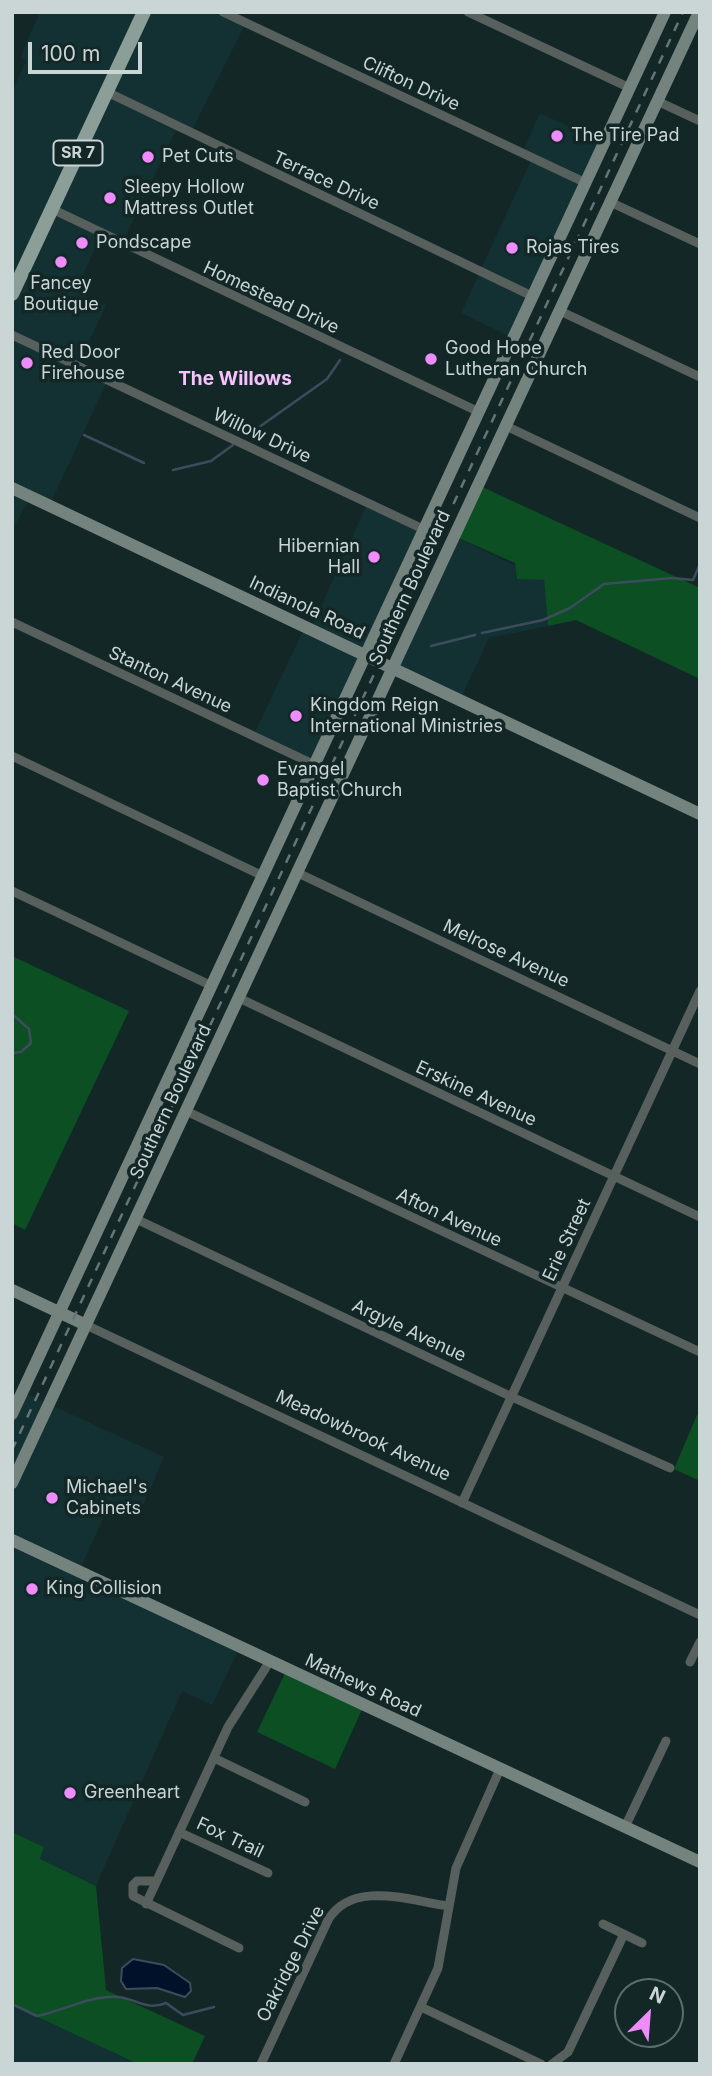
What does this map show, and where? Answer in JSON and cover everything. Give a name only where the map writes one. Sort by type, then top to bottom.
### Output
[{"type":"main road","name":"SR 7","points":[[12,294],[144,12]]},
{"type":"street","name":"Clifton Drive","points":[[223,12],[586,183]]},
{"type":"street","points":[[468,12],[630,88]]},
{"type":"street","name":"Southern Boulevard","points":[[12,1414],[665,12]]},
{"type":"street","name":"Southern Boulevard","points":[[12,1483],[699,12]]},
{"type":"street","name":"Terrace Drive","points":[[107,92],[533,296]]},
{"type":"street","points":[[657,101],[700,121]]},
{"type":"street","points":[[610,202],[700,244]]},
{"type":"street","name":"Homestead Drive","points":[[52,209],[478,412]]},
{"type":"street","points":[[560,311],[700,376]]},
{"type":"street","name":"Willow Drive","points":[[12,335],[423,529]]},
{"type":"street","points":[[506,426],[700,518]]},
{"type":"street","name":"Indianola Road","points":[[12,488],[700,814]]},
{"type":"street","name":"Stanton Avenue","points":[[12,622],[315,765]]},
{"type":"street","points":[[12,756],[263,876]]},
{"type":"street","name":"Melrose Avenue","points":[[298,873],[700,1064]]},
{"type":"street","points":[[12,891],[212,986]]},
{"type":"street","name":"Erie Street","points":[[462,1503],[700,991]]},
{"type":"street","name":"Erskine Avenue","points":[[239,998],[700,1217]]},
{"type":"street","name":"Afton Avenue","points":[[186,1111],[700,1352]]},
{"type":"street","name":"Argyle Avenue","points":[[136,1219],[670,1468]]},
{"type":"street","name":"Meadowbrook Avenue","points":[[12,1290],[700,1615]]},
{"type":"street","name":"Mathews Road","points":[[12,1540],[700,1863]]},
{"type":"street","points":[[690,1662],[700,1642]]},
{"type":"street","points":[[146,1904],[228,1727],[270,1661]]},
{"type":"street","points":[[625,1828],[666,1741]]},
{"type":"street","points":[[214,1758],[305,1802]]},
{"type":"street","points":[[394,2064],[421,2007],[442,1953],[449,1906],[463,1848],[500,1769]]},
{"type":"street","name":"Fox Trail","points":[[179,1832],[268,1873]]},
{"type":"street","points":[[156,1881],[145,1880],[133,1885],[132,1896],[239,1948]]},
{"type":"street","name":"Oakridge Drive","points":[[261,2064],[328,1920],[337,1907],[364,1895],[449,1906]]},
{"type":"street","points":[[603,1924],[642,1943]]},
{"type":"street","points":[[552,2064],[569,2052],[624,1934]]},
{"type":"street","points":[[421,2007],[541,2064]]},
{"type":"shaded area","points":[[40,12],[223,12],[246,23],[190,134],[177,128],[122,244],[101,235],[76,291],[106,305],[78,366],[108,380],[49,506],[30,497],[12,531],[12,91],[26,61],[20,57]]},
{"type":"shaded area","points":[[540,113],[604,143],[513,338],[461,313],[532,158],[522,153]]},
{"type":"shaded area","points":[[367,504],[423,529],[315,765],[253,736],[305,627],[311,629]]},
{"type":"shaded area","points":[[454,536],[544,580],[548,626],[489,638],[460,700],[392,668]]},
{"type":"shaded area","points":[[23,1392],[164,1457],[140,1513],[111,1501],[79,1572],[240,1647],[212,1705],[182,1691],[96,1886],[39,1859],[44,1847],[12,1832],[12,1414]]},
{"type":"shaded area","points":[[133,1959],[164,1965],[190,1983],[191,1991],[185,1997],[157,1988],[126,1989],[121,1981],[122,1968]]},
{"type":"shaded area","points":[[12,2005],[138,2064],[12,2064]]},
{"type":"green space","points":[[478,485],[700,588],[700,679],[576,620],[548,626],[544,580],[517,579],[515,563],[454,536]]},
{"type":"green space","points":[[12,956],[129,1011],[25,1230],[12,1223]]},
{"type":"green space","points":[[697,1415],[700,1416],[700,1481],[674,1469]]},
{"type":"green space","points":[[287,1669],[364,1705],[335,1769],[257,1732]]},
{"type":"green space","points":[[12,1832],[44,1847],[40,1859],[96,1886],[106,1990],[205,2036],[192,2064],[138,2064],[12,2005]]},
{"type":"waterway","points":[[248,435],[327,379],[340,360]]},
{"type":"waterway","points":[[84,435],[144,463]]},
{"type":"waterway","points":[[173,470],[211,461],[233,445]]},
{"type":"waterway","points":[[482,633],[543,620],[570,608],[604,584],[672,578],[693,580],[700,564]]},
{"type":"waterway","points":[[431,646],[475,635]]},
{"type":"waterway","points":[[12,1014],[29,1029],[31,1043],[21,1052],[12,1053]]},
{"type":"waterway","points":[[12,2004],[37,2016],[108,1997],[125,1998],[153,2006],[166,2003],[183,2015],[214,2007]]},
{"type":"railway","points":[[12,1450],[683,12]]},
{"type":"place","name":"The Tire Pad","points":[[557,136]]},
{"type":"place","name":"Pet Cuts","points":[[148,157]]},
{"type":"place","name":"Sleepy Hollow Mattress Outlet","points":[[110,198]]},
{"type":"place","name":"Pondscape","points":[[82,243]]},
{"type":"place","name":"Rojas Tires","points":[[512,248]]},
{"type":"place","name":"Fancey Boutique","points":[[61,262]]},
{"type":"place","name":"Good Hope Lutheran Church","points":[[431,359]]},
{"type":"place","name":"Red Door Firehouse","points":[[27,363]]},
{"type":"place","name":"Hibernian Hall","points":[[374,557]]},
{"type":"place","name":"Kingdom Reign International Ministries","points":[[296,716]]},
{"type":"place","name":"Evangel Baptist Church","points":[[263,780]]},
{"type":"place","name":"Michael's Cabinets","points":[[52,1498]]},
{"type":"place","name":"King Collision","points":[[32,1589]]},
{"type":"place","name":"Greenheart","points":[[70,1793]]},
{"type":"district","name":"The Willows","points":[[235,379]]}]
